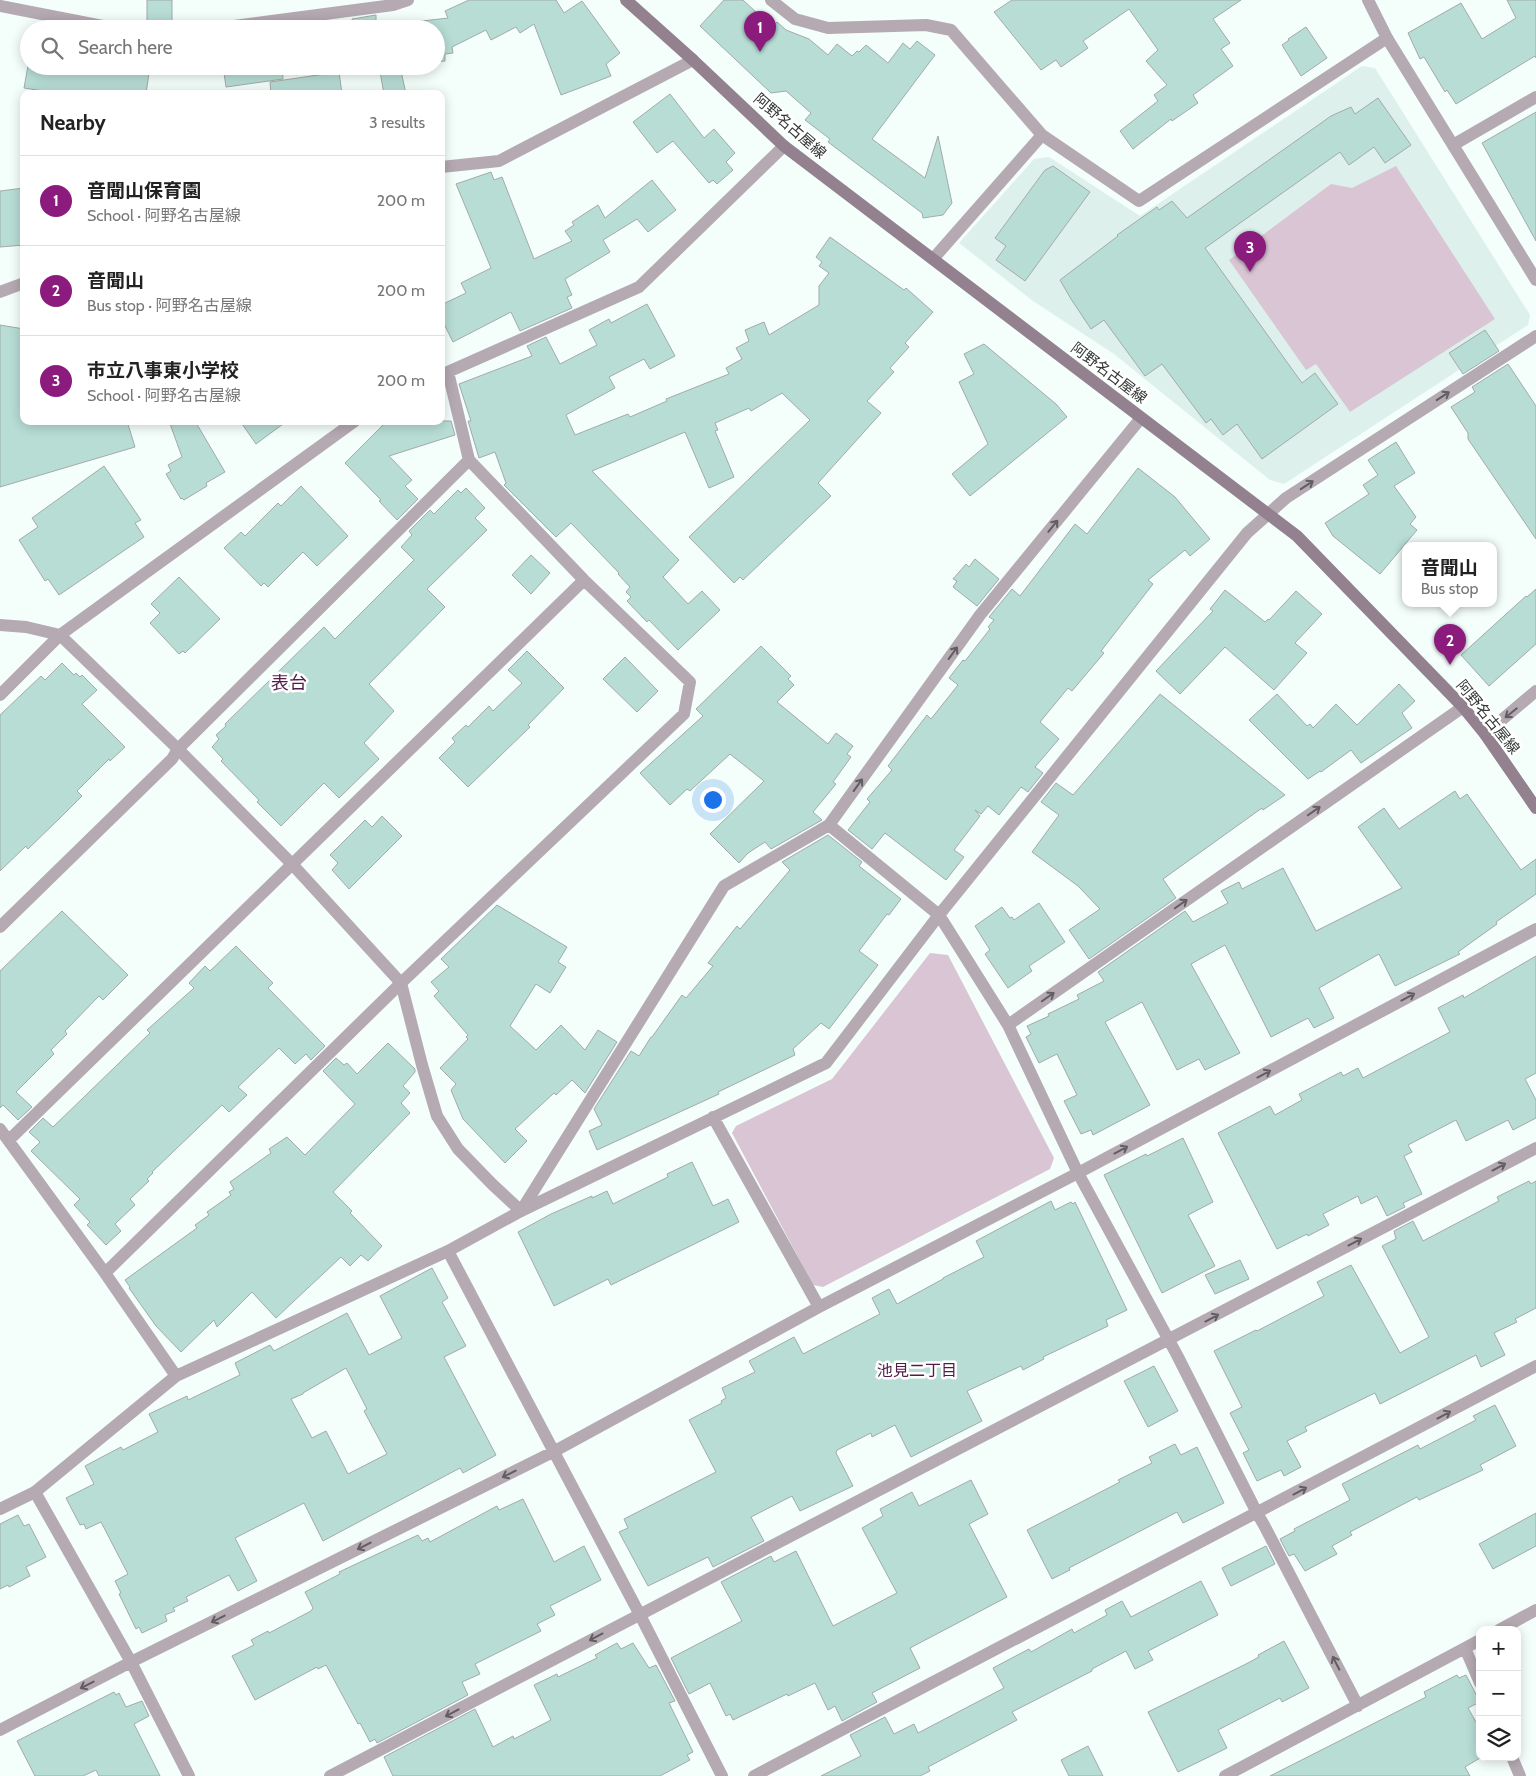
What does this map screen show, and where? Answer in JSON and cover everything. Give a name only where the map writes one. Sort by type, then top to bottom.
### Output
[{"type":"main road","name":"阿野名古屋線","points":[[626,0],[784,146],[1297,536],[1463,707],[1485,734],[1536,808]]},
{"type":"street","points":[[279,20],[393,5],[408,0]]},
{"type":"street","points":[[771,0],[795,19],[828,28],[926,25],[952,30],[1042,135],[1139,201],[1387,38]]},
{"type":"street","points":[[1368,0],[1387,38],[1536,280]]},
{"type":"street","points":[[0,6],[72,20]]},
{"type":"street","points":[[445,167],[499,161],[693,60]]},
{"type":"street","points":[[1453,145],[1536,97]]},
{"type":"street","points":[[933,259],[1042,135]]},
{"type":"street","points":[[105,1273],[401,983],[684,714],[690,682],[584,580],[469,460],[445,374],[639,287],[784,146]]},
{"type":"street","points":[[0,292],[20,284]]},
{"type":"street","points":[[0,1509],[36,1492],[176,1376],[448,1250],[521,1211],[826,1063],[939,916],[1247,533],[1286,498],[1536,336]]},
{"type":"street","points":[[521,1211],[724,886],[830,825],[980,615],[1141,418]]},
{"type":"street","points":[[0,695],[60,635],[349,425]]},
{"type":"street","points":[[0,927],[172,759],[178,749],[469,460]]},
{"type":"street","points":[[9,1140],[584,580]]},
{"type":"street","points":[[0,625],[26,627],[60,635],[178,749],[292,864],[401,983],[437,1116],[458,1149],[521,1211]]},
{"type":"street","points":[[1485,734],[1536,691]]},
{"type":"street","points":[[1008,1025],[1463,707]]},
{"type":"street","points":[[830,825],[939,916],[1008,1025],[1078,1173],[1168,1340],[1358,1706]]},
{"type":"street","points":[[0,1730],[131,1662],[553,1452],[819,1307],[1078,1173],[1536,929]]},
{"type":"street","points":[[713,1117],[819,1307]]},
{"type":"street","points":[[0,1129],[105,1273],[176,1376]]},
{"type":"street","points":[[330,1776],[1536,1148]]},
{"type":"street","points":[[448,1250],[640,1615],[722,1776]]},
{"type":"street","points":[[754,1776],[1536,1366]]},
{"type":"street","points":[[36,1492],[131,1662],[189,1776]]},
{"type":"street","points":[[1506,1626],[1536,1610]]},
{"type":"street","points":[[1225,1776],[1476,1642]]},
{"type":"street","points":[[1465,1648],[1476,1674]]},
{"type":"street","points":[[1514,1761],[1520,1776]]},
{"type":"shaded area","points":[[1362,66],[1375,68],[1530,315],[1528,325],[1284,484],[1270,480],[1114,354],[1033,301],[959,243],[1034,159],[1049,157],[1140,216]]},
{"type":"shaded area","points":[[1396,166],[1495,319],[1350,412],[1316,364],[1306,370],[1229,260],[1331,184],[1352,188]]},
{"type":"shaded area","points":[[930,953],[948,955],[1054,1158],[1050,1169],[823,1287],[813,1285],[732,1133],[736,1126],[832,1079]]},
{"type":"building","points":[[147,0],[172,0],[172,20],[147,20]]},
{"type":"building","points":[[469,0],[556,0],[564,13],[582,1],[620,53],[606,64],[611,76],[561,95],[534,24],[520,33],[516,27],[491,40],[486,30],[452,47],[453,53],[445,54],[445,20],[431,20],[448,18],[445,11]]},
{"type":"building","points":[[724,0],[743,0],[772,27],[777,22],[786,30],[809,39],[828,55],[837,44],[852,56],[866,45],[888,63],[903,43],[910,49],[917,41],[935,55],[872,139],[925,178],[938,136],[952,203],[943,215],[923,218],[922,213],[828,142],[830,139],[805,120],[811,113],[786,91],[771,93],[700,26]]},
{"type":"building","points":[[1012,0],[1241,0],[1213,19],[1230,43],[1221,49],[1233,66],[1193,95],[1198,103],[1172,121],[1171,119],[1133,149],[1120,131],[1158,101],[1154,95],[1167,85],[1146,61],[1158,50],[1129,9],[1083,41],[1088,48],[1061,67],[1056,60],[1041,70],[994,12]]},
{"type":"building","points":[[1507,0],[1536,0],[1536,58],[1535,56],[1456,104],[1447,90],[1445,92],[1424,57],[1420,59],[1408,33],[1461,3],[1482,39],[1516,18]]},
{"type":"building","points":[[376,15],[376,20],[352,19]]},
{"type":"building","points":[[1306,27],[1327,58],[1301,76],[1282,45]]},
{"type":"building","points":[[26,75],[149,75],[147,90],[37,90],[24,88]]},
{"type":"building","points":[[224,75],[283,75],[283,79],[226,87]]},
{"type":"building","points":[[318,75],[339,75],[341,90],[271,90],[270,82]]},
{"type":"building","points":[[381,75],[402,75],[405,90],[383,90]]},
{"type":"building","points":[[670,94],[704,138],[714,129],[735,153],[726,162],[733,170],[717,184],[713,180],[709,183],[673,141],[657,153],[633,122]]},
{"type":"building","points":[[1378,98],[1411,145],[1385,163],[1374,147],[1349,165],[1340,152],[1205,248],[1302,383],[1315,373],[1338,404],[1262,459],[1237,424],[1223,435],[1211,419],[1206,423],[1162,364],[1145,376],[1104,320],[1091,329],[1060,280],[1117,235],[1157,207],[1159,210],[1172,201],[1187,218],[1331,116],[1351,107],[1355,114]]},
{"type":"building","points":[[1536,112],[1536,241],[1482,143]]},
{"type":"building","points":[[1053,166],[1090,192],[1025,281],[996,260],[1006,246],[995,238],[1045,170]]},
{"type":"building","points":[[491,172],[494,180],[502,177],[534,259],[572,241],[565,231],[574,225],[572,222],[598,205],[605,218],[652,180],[676,210],[648,232],[637,219],[603,240],[610,252],[565,279],[572,295],[567,297],[572,308],[520,331],[511,312],[453,342],[445,326],[445,303],[466,293],[461,283],[491,268],[456,184]]},
{"type":"building","points":[[20,188],[20,245],[0,247],[0,191]]},
{"type":"building","points":[[830,237],[904,290],[906,288],[933,312],[905,343],[909,347],[890,368],[894,372],[867,401],[881,413],[818,483],[831,496],[743,580],[740,577],[734,583],[689,537],[810,420],[782,393],[751,411],[749,408],[715,423],[718,430],[715,431],[734,477],[709,488],[685,432],[592,471],[679,560],[663,577],[688,604],[702,591],[720,610],[678,650],[649,620],[647,622],[627,601],[631,597],[626,592],[630,587],[571,523],[556,537],[504,485],[506,483],[495,452],[479,458],[468,421],[471,421],[459,384],[532,356],[527,346],[546,337],[560,364],[597,345],[589,330],[609,319],[611,323],[647,304],[675,356],[650,369],[644,359],[609,377],[615,388],[566,415],[575,435],[628,414],[630,417],[667,401],[666,399],[729,374],[726,368],[742,359],[736,348],[749,341],[745,330],[764,322],[769,335],[819,305],[819,286],[829,273],[819,266],[822,262],[816,257]]},
{"type":"building","points":[[0,325],[20,328],[20,425],[128,425],[135,447],[0,487]]},
{"type":"building","points":[[1485,330],[1499,351],[1463,374],[1449,353]]},
{"type":"building","points":[[984,344],[1056,404],[1067,417],[970,496],[952,474],[988,444],[959,382],[974,374],[964,354]]},
{"type":"building","points":[[1508,364],[1536,406],[1536,539],[1468,439],[1468,433],[1451,407],[1475,392],[1472,387]]},
{"type":"building","points":[[445,421],[451,421],[455,435],[389,456],[412,480],[405,486],[418,499],[397,520],[379,501],[381,500],[345,463],[383,425],[445,425]]},
{"type":"building","points":[[170,425],[197,425],[225,472],[206,483],[207,486],[184,500],[181,499],[166,474],[171,471],[168,465],[182,457]]},
{"type":"building","points":[[243,425],[282,425],[256,444]]},
{"type":"building","points":[[1396,442],[1415,473],[1394,486],[1416,517],[1410,524],[1417,530],[1407,542],[1402,542],[1402,548],[1380,574],[1333,536],[1325,523],[1369,494],[1363,485],[1378,475],[1368,460]]},
{"type":"building","points":[[104,466],[141,520],[135,523],[144,537],[59,595],[48,579],[45,581],[19,540],[38,527],[32,518]]},
{"type":"building","points":[[1138,468],[1175,497],[1210,539],[1190,556],[1185,550],[1148,580],[1153,584],[1101,651],[1104,653],[1072,691],[1068,688],[1040,722],[1059,739],[1035,767],[1043,773],[1028,792],[1021,787],[999,815],[988,806],[981,814],[975,810],[980,816],[954,850],[964,857],[946,880],[885,833],[872,849],[848,830],[870,802],[867,799],[892,770],[888,766],[927,715],[931,719],[958,685],[949,678],[990,629],[988,627],[994,620],[989,617],[1012,589],[1020,596],[1075,524],[1087,534]]},
{"type":"building","points":[[301,486],[348,536],[317,566],[303,552],[268,587],[264,583],[261,586],[224,548],[241,532],[245,536],[278,503],[281,506]]},
{"type":"building","points":[[466,488],[485,508],[475,518],[487,530],[427,589],[445,607],[369,684],[394,711],[364,743],[379,759],[339,798],[324,783],[281,826],[221,761],[223,759],[212,747],[219,739],[216,735],[324,627],[335,639],[414,560],[401,547],[412,535],[409,531],[430,510],[434,514],[458,490],[461,493]]},
{"type":"building","points":[[531,555],[550,573],[531,594],[512,575]]},
{"type":"building","points":[[975,559],[999,579],[977,606],[953,587],[957,581],[953,579],[966,564],[969,567]]},
{"type":"building","points":[[179,577],[220,619],[185,653],[183,651],[179,654],[150,623],[160,613],[151,604]]},
{"type":"building","points":[[1536,589],[1536,644],[1489,686],[1461,655]]},
{"type":"building","points":[[1225,590],[1265,622],[1296,591],[1322,614],[1295,643],[1307,653],[1274,690],[1225,647],[1180,694],[1156,671],[1213,611],[1210,609]]},
{"type":"building","points":[[761,646],[791,676],[788,679],[794,685],[777,702],[828,744],[836,733],[853,746],[847,754],[851,757],[833,782],[836,784],[813,812],[822,820],[771,849],[765,842],[748,853],[739,863],[710,834],[764,781],[730,754],[690,791],[687,789],[670,805],[640,773],[703,716],[696,709]]},
{"type":"building","points":[[527,651],[564,688],[528,725],[530,727],[468,787],[439,758],[455,742],[452,738],[466,725],[468,727],[489,706],[493,711],[522,683],[508,670]]},
{"type":"building","points":[[625,657],[658,691],[637,712],[603,679]]},
{"type":"building","points":[[62,663],[74,675],[76,673],[80,677],[82,675],[97,690],[82,704],[125,747],[110,761],[109,759],[77,791],[82,796],[61,817],[28,849],[26,846],[0,871],[0,715],[41,676],[45,680]]},
{"type":"building","points":[[1399,684],[1415,701],[1402,713],[1412,728],[1361,763],[1351,750],[1308,779],[1249,720],[1277,694],[1307,726],[1310,724],[1313,728],[1336,704],[1357,725]]},
{"type":"building","points":[[1160,694],[1285,795],[1263,810],[1262,808],[1163,879],[1176,898],[1089,959],[1069,930],[1100,909],[1078,886],[1032,852],[1059,815],[1041,802],[1056,783],[1073,795]]},
{"type":"building","points":[[1455,791],[1460,799],[1467,794],[1521,870],[1536,859],[1536,894],[1458,952],[1460,954],[1395,986],[1379,954],[1319,988],[1334,1018],[1314,1028],[1308,1018],[1271,1037],[1225,945],[1191,964],[1240,1053],[1205,1070],[1199,1059],[1177,1070],[1142,1002],[1105,1022],[1150,1105],[1093,1135],[1091,1130],[1081,1134],[1064,1101],[1077,1095],[1057,1054],[1039,1063],[1026,1037],[1031,1034],[1027,1026],[1079,999],[1077,995],[1104,981],[1098,972],[1185,911],[1193,922],[1228,903],[1221,891],[1239,882],[1242,889],[1283,868],[1316,931],[1402,888],[1358,827],[1384,808],[1399,829]]},
{"type":"building","points":[[382,816],[402,836],[349,889],[332,870],[338,863],[330,855],[365,820],[372,827]]},
{"type":"building","points":[[828,835],[862,862],[859,866],[901,899],[859,951],[878,965],[829,1029],[821,1023],[793,1049],[795,1055],[718,1092],[719,1094],[597,1150],[589,1131],[602,1125],[594,1109],[631,1051],[639,1056],[682,995],[686,998],[713,966],[708,963],[737,926],[740,929],[790,870],[782,862]]},
{"type":"building","points":[[1039,903],[1065,942],[1029,966],[1032,971],[1008,988],[985,954],[990,950],[975,926],[1002,907],[1010,918],[1012,917],[1014,920]]},
{"type":"building","points":[[497,905],[567,947],[558,962],[566,967],[550,993],[536,984],[510,1026],[536,1050],[561,1025],[585,1050],[598,1030],[617,1042],[585,1093],[572,1080],[556,1095],[554,1093],[515,1129],[527,1141],[505,1163],[463,1119],[451,1090],[456,1084],[440,1068],[468,1039],[466,1037],[468,1035],[434,996],[439,991],[431,982],[449,967],[441,959]]},
{"type":"building","points":[[62,911],[128,975],[103,1000],[99,996],[65,1031],[67,1034],[51,1050],[54,1054],[16,1092],[32,1107],[18,1120],[3,1105],[0,1108],[0,971]]},
{"type":"building","points":[[236,946],[273,983],[268,988],[325,1046],[311,1060],[306,1054],[295,1064],[279,1048],[238,1087],[247,1095],[229,1112],[222,1105],[152,1172],[147,1179],[149,1181],[130,1199],[135,1205],[115,1224],[121,1231],[106,1245],[87,1225],[90,1222],[74,1205],[80,1199],[31,1151],[40,1142],[29,1132],[43,1118],[53,1127],[150,1033],[147,1030],[194,988],[189,983],[205,966],[210,971]]},
{"type":"building","points":[[1536,956],[1536,1073],[1525,1079],[1536,1100],[1536,1118],[1513,1130],[1508,1120],[1466,1141],[1456,1120],[1408,1145],[1412,1152],[1404,1156],[1422,1194],[1403,1203],[1405,1207],[1387,1216],[1377,1196],[1361,1204],[1358,1196],[1323,1214],[1329,1225],[1277,1249],[1218,1133],[1270,1106],[1275,1115],[1302,1100],[1299,1094],[1341,1072],[1343,1076],[1358,1068],[1363,1078],[1450,1032],[1438,1008],[1463,995],[1464,998]]},
{"type":"building","points":[[388,1043],[415,1069],[415,1072],[403,1086],[410,1093],[401,1103],[410,1113],[333,1192],[352,1211],[350,1213],[382,1246],[368,1261],[361,1255],[350,1266],[341,1257],[276,1318],[252,1292],[217,1327],[214,1320],[181,1352],[156,1326],[125,1280],[197,1228],[195,1225],[209,1215],[207,1212],[231,1195],[229,1192],[234,1189],[230,1182],[271,1153],[269,1149],[287,1137],[305,1155],[355,1104],[323,1071],[336,1058],[344,1065],[347,1063],[357,1074]]},
{"type":"building","points":[[1183,1138],[1213,1202],[1188,1215],[1215,1266],[1162,1293],[1104,1175]]},
{"type":"building","points":[[692,1162],[713,1206],[728,1199],[739,1222],[611,1285],[608,1279],[554,1306],[518,1232],[551,1214],[607,1191],[613,1204],[668,1177],[667,1174]]},
{"type":"building","points":[[1529,1181],[1531,1184],[1536,1181],[1536,1308],[1515,1319],[1517,1322],[1494,1333],[1505,1355],[1481,1367],[1476,1355],[1380,1404],[1375,1393],[1305,1427],[1307,1431],[1287,1441],[1301,1467],[1284,1476],[1281,1470],[1257,1481],[1243,1453],[1249,1450],[1230,1413],[1242,1407],[1214,1351],[1324,1296],[1317,1282],[1351,1265],[1400,1353],[1429,1337],[1382,1246],[1396,1239],[1394,1231],[1413,1221],[1423,1241],[1499,1201],[1497,1197]]},
{"type":"building","points":[[1051,1201],[1055,1210],[1075,1202],[1127,1310],[1106,1320],[1108,1326],[1043,1357],[1044,1359],[1023,1370],[1021,1366],[967,1391],[982,1421],[911,1457],[895,1425],[872,1437],[871,1433],[837,1450],[836,1453],[853,1486],[800,1511],[792,1496],[751,1517],[764,1541],[713,1567],[708,1557],[648,1586],[619,1532],[628,1528],[624,1519],[716,1472],[689,1420],[722,1403],[721,1401],[726,1398],[722,1388],[755,1372],[749,1361],[794,1337],[803,1354],[880,1314],[872,1298],[889,1289],[897,1304],[984,1257],[976,1241]]},
{"type":"building","points":[[1240,1260],[1249,1279],[1215,1294],[1205,1275]]},
{"type":"building","points":[[432,1268],[448,1298],[442,1302],[466,1346],[444,1357],[496,1455],[463,1473],[460,1468],[323,1541],[304,1503],[235,1538],[257,1581],[238,1591],[229,1575],[186,1597],[188,1601],[173,1608],[175,1611],[165,1615],[167,1621],[142,1633],[139,1627],[136,1629],[119,1594],[121,1593],[115,1581],[128,1574],[101,1522],[86,1529],[84,1524],[80,1525],[66,1498],[94,1484],[85,1466],[121,1447],[123,1450],[158,1432],[149,1414],[187,1396],[188,1400],[240,1375],[235,1363],[270,1345],[274,1351],[347,1313],[369,1355],[402,1338],[380,1296]],"holes":[[[346,1368],[367,1409],[364,1411],[387,1454],[348,1474],[326,1431],[312,1438],[291,1399],[303,1394]]]},
{"type":"building","points":[[1154,1366],[1178,1411],[1148,1427],[1124,1381]]},
{"type":"building","points":[[1495,1405],[1516,1446],[1480,1465],[1483,1470],[1419,1500],[1417,1497],[1350,1532],[1352,1535],[1332,1546],[1337,1554],[1305,1571],[1294,1554],[1289,1556],[1280,1539],[1295,1531],[1294,1529],[1350,1500],[1342,1484],[1418,1445],[1420,1449],[1476,1420],[1473,1416]]},
{"type":"building","points":[[1175,1444],[1181,1455],[1197,1447],[1224,1503],[1183,1523],[1177,1512],[1069,1568],[1070,1570],[1052,1579],[1027,1530],[1120,1482],[1118,1480],[1152,1463],[1149,1457]]},
{"type":"building","points":[[971,1480],[988,1514],[969,1524],[1007,1597],[910,1648],[920,1668],[872,1693],[877,1702],[842,1721],[835,1706],[828,1710],[815,1683],[733,1720],[730,1714],[726,1716],[710,1683],[689,1694],[671,1658],[742,1621],[721,1582],[771,1556],[774,1562],[796,1551],[833,1626],[897,1593],[862,1528],[883,1516],[880,1509],[912,1492],[919,1506]]},
{"type":"building","points":[[523,1499],[554,1562],[584,1546],[601,1580],[550,1606],[555,1615],[537,1624],[541,1631],[475,1664],[480,1674],[462,1682],[468,1695],[377,1743],[375,1739],[370,1742],[360,1723],[358,1724],[326,1665],[318,1669],[317,1667],[255,1700],[232,1656],[254,1645],[251,1640],[268,1631],[269,1633],[311,1611],[313,1608],[305,1592],[340,1574],[339,1572],[418,1535],[422,1541],[428,1538],[430,1542],[497,1506],[499,1510]]},
{"type":"building","points":[[1536,1513],[1536,1546],[1493,1569],[1479,1544]]},
{"type":"building","points":[[18,1515],[24,1526],[29,1524],[46,1557],[26,1567],[30,1576],[9,1587],[8,1585],[0,1589],[0,1524]]},
{"type":"building","points":[[1266,1546],[1275,1564],[1231,1586],[1222,1568]]},
{"type":"building","points":[[1201,1581],[1218,1615],[1148,1651],[1153,1660],[1135,1669],[1126,1651],[1092,1669],[1092,1671],[1012,1712],[1017,1720],[928,1767],[930,1771],[920,1776],[821,1776],[861,1756],[850,1735],[885,1717],[894,1734],[914,1724],[918,1733],[1004,1688],[993,1668],[1029,1649],[1031,1652],[1072,1629],[1074,1633],[1107,1615],[1105,1610],[1122,1601],[1131,1617]]},
{"type":"building","points":[[1284,1641],[1309,1688],[1282,1702],[1280,1698],[1218,1730],[1227,1748],[1178,1772],[1148,1712],[1244,1665]]},
{"type":"building","points":[[617,1643],[621,1649],[633,1643],[649,1668],[656,1665],[675,1701],[669,1703],[693,1752],[687,1755],[690,1760],[660,1776],[393,1776],[384,1757],[475,1709],[493,1747],[513,1736],[514,1739],[551,1720],[534,1685],[557,1674],[558,1677],[597,1658],[595,1655]]},
{"type":"building","points":[[1457,1675],[1459,1678],[1466,1675],[1476,1694],[1476,1704],[1468,1708],[1476,1722],[1476,1760],[1465,1767],[1470,1776],[1270,1776],[1426,1697],[1424,1692]]},
{"type":"building","points":[[114,1692],[116,1695],[119,1693],[126,1707],[142,1701],[149,1716],[134,1724],[160,1776],[99,1776],[96,1770],[83,1776],[35,1776],[17,1741]]},
{"type":"building","points":[[1088,1746],[1103,1776],[1069,1776],[1061,1760]]},
{"type":"place","name":"音聞山保育園","points":[[760,52]]},
{"type":"place","name":"市立八事東小学校","points":[[1250,272]]},
{"type":"place","name":"音聞山","points":[[1450,665]]},
{"type":"district","name":"表台","points":[[289,683]]},
{"type":"district","name":"池見二丁目","points":[[917,1370]]}]
